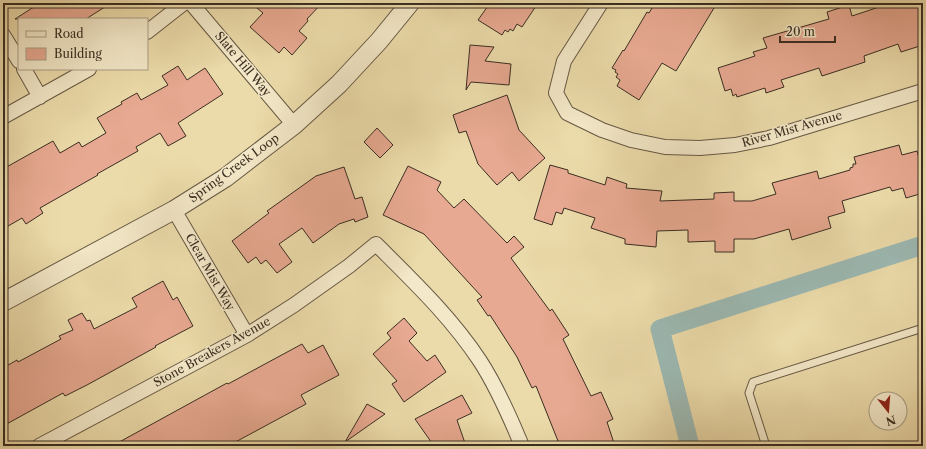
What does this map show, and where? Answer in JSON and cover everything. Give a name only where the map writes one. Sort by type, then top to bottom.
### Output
[{"type":"street","points":[[148,31],[184,3]]},
{"type":"street","name":"Slate Hill Way","points":[[191,3],[294,125]]},
{"type":"street","name":"Spring Creek Loop","points":[[3,302],[174,210],[225,178],[294,125],[339,84],[379,41],[410,3]]},
{"type":"street","name":"River Mist Avenue","points":[[601,3],[564,61],[556,93],[567,113],[602,130],[631,140],[665,147],[700,148],[735,146],[769,138],[923,91]]},
{"type":"street","points":[[3,35],[18,59]]},
{"type":"street","points":[[25,70],[40,97]]},
{"type":"street","points":[[3,117],[87,70]]},
{"type":"street","name":"Clear Mist Way","points":[[174,210],[247,335]]},
{"type":"street","name":"Stone Breakers Avenue","points":[[39,446],[247,335],[294,305],[349,266],[376,244],[431,298],[480,361],[505,406],[522,446]]},
{"type":"lane","points":[[766,446],[749,393],[753,382],[923,328]]},
{"type":"building","points":[[40,3],[111,3],[88,18],[15,19]]},
{"type":"building","points":[[251,3],[322,3],[307,19],[308,21],[299,31],[307,38],[292,55],[284,47],[279,53],[250,27],[263,13]]},
{"type":"building","points":[[490,3],[538,3],[522,27],[517,24],[513,31],[510,29],[508,32],[505,30],[502,35],[478,20]]},
{"type":"building","points":[[655,3],[717,3],[676,71],[662,63],[639,100],[617,86],[620,80],[616,77],[618,74],[615,72],[616,70],[612,68],[647,12],[649,13]]},
{"type":"building","points":[[881,3],[923,3],[923,45],[901,52],[898,44],[864,56],[865,62],[822,76],[819,68],[781,80],[784,87],[766,93],[765,88],[737,97],[736,94],[733,96],[731,89],[725,91],[718,68],[755,56],[753,52],[767,48],[763,38],[829,19],[827,12],[849,5],[852,16],[882,6]]},
{"type":"building","points":[[470,45],[494,47],[485,61],[511,64],[509,85],[471,82],[466,90]]},
{"type":"building","points":[[178,66],[187,80],[205,68],[223,94],[178,123],[186,136],[168,146],[160,133],[136,147],[138,151],[40,208],[43,213],[26,224],[22,218],[3,229],[3,169],[53,141],[60,153],[79,142],[82,147],[106,133],[97,118],[122,104],[121,102],[137,93],[141,100],[168,85],[162,76]]},
{"type":"building","points":[[507,95],[519,130],[545,158],[519,181],[512,172],[497,185],[478,164],[466,131],[459,133],[453,115]]},
{"type":"building","points":[[377,128],[393,145],[380,158],[364,142]]},
{"type":"building","points":[[899,145],[902,155],[917,151],[923,172],[923,193],[906,198],[903,188],[892,191],[890,187],[842,201],[845,212],[828,217],[831,228],[792,240],[789,229],[754,239],[734,239],[734,252],[715,252],[715,241],[688,242],[688,230],[657,231],[656,247],[625,244],[625,239],[591,228],[595,218],[564,208],[562,214],[556,212],[552,225],[534,219],[550,165],[568,170],[568,173],[605,185],[607,177],[627,184],[626,188],[662,191],[660,201],[714,199],[714,193],[734,192],[734,201],[752,201],[776,194],[772,183],[817,171],[819,179],[850,170],[850,168],[853,167],[853,164],[856,164],[854,157]]},
{"type":"building","points":[[408,166],[441,182],[437,190],[454,208],[464,199],[507,243],[514,236],[524,247],[511,258],[550,311],[552,309],[569,335],[563,339],[591,396],[601,392],[613,419],[607,422],[615,446],[560,446],[536,386],[532,388],[517,357],[490,315],[488,316],[477,300],[482,297],[424,234],[383,215]]},
{"type":"building","points":[[344,167],[355,199],[362,197],[368,217],[355,222],[354,219],[339,224],[313,243],[302,228],[279,244],[292,262],[277,273],[266,260],[261,264],[256,257],[248,263],[232,241],[269,213],[267,211],[316,176]]},
{"type":"building","points":[[163,281],[173,300],[177,297],[193,326],[87,385],[65,396],[63,393],[3,426],[3,368],[17,360],[18,362],[61,339],[59,336],[73,330],[68,320],[82,313],[87,321],[90,320],[94,329],[137,307],[132,298]]},
{"type":"building","points":[[404,318],[417,333],[409,341],[427,361],[435,355],[446,372],[404,402],[392,384],[397,381],[373,354],[391,338],[387,333]]},
{"type":"building","points":[[302,344],[308,353],[323,345],[339,375],[301,395],[306,404],[228,446],[112,446],[227,383],[228,384]]},
{"type":"building","points":[[462,395],[472,413],[457,420],[466,446],[434,446],[415,419]]},
{"type":"building","points":[[367,404],[385,414],[345,442]]},
{"type":"waterway","points":[[690,446],[660,329],[923,245]]}]
